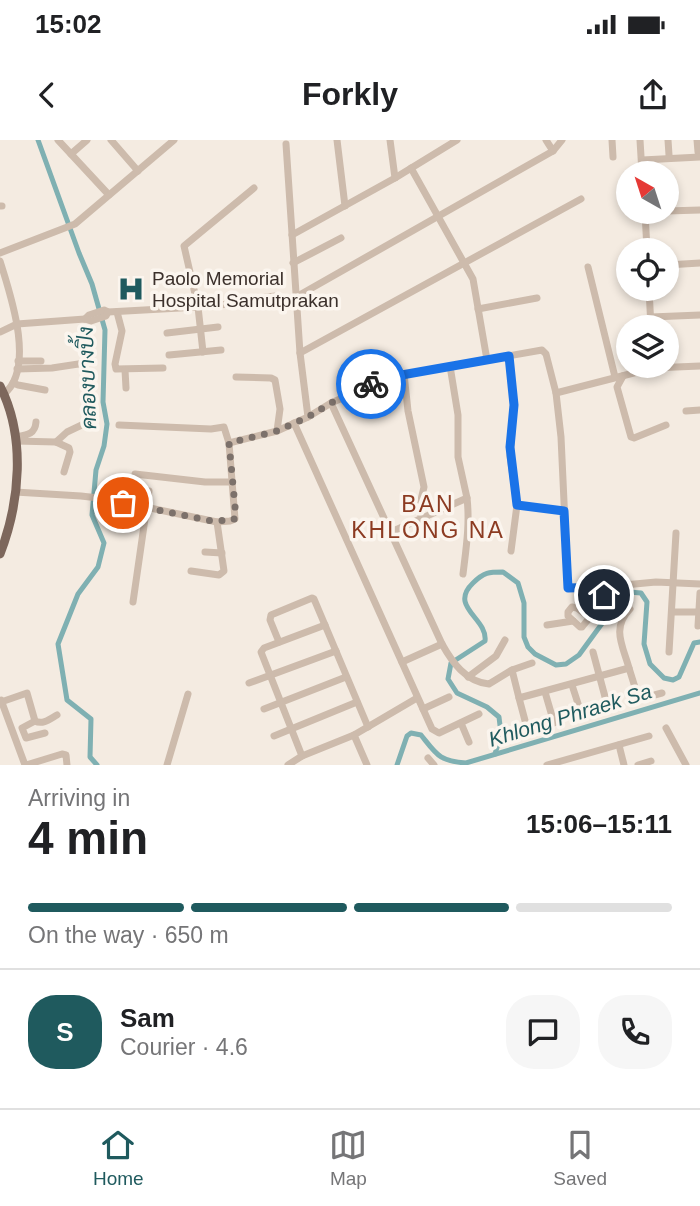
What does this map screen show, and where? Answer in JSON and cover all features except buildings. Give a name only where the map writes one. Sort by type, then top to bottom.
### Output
[{"type":"main road","points":[[0,554],[10,522],[15,492],[16,438],[2,390]]},
{"type":"street","points":[[58,140],[109,195]]},
{"type":"street","points":[[71,154],[87,140]]},
{"type":"street","points":[[111,140],[138,171]]},
{"type":"street","points":[[337,140],[345,206]]},
{"type":"street","points":[[390,140],[395,178]]},
{"type":"street","points":[[546,140],[552,150]]},
{"type":"street","points":[[0,332],[17,324],[88,318],[109,313],[262,301],[267,303],[296,297],[439,217],[552,150],[562,140]]},
{"type":"street","points":[[612,140],[613,157]]},
{"type":"street","points":[[640,140],[642,160],[699,155],[697,140]]},
{"type":"street","points":[[668,140],[669,155]]},
{"type":"street","points":[[0,253],[75,224],[169,141]]},
{"type":"street","points":[[292,235],[411,169],[453,141]]},
{"type":"street","points":[[286,144],[300,353],[308,417]]},
{"type":"street","points":[[411,169],[474,285],[487,360]]},
{"type":"street","points":[[203,352],[198,307],[184,246],[254,188]]},
{"type":"street","points":[[300,353],[581,199]]},
{"type":"street","points":[[679,211],[700,210]]},
{"type":"street","points":[[293,263],[341,238]]},
{"type":"street","points":[[0,261],[19,341],[18,365],[13,383],[10,389],[2,390]]},
{"type":"street","points":[[679,264],[700,263]]},
{"type":"street","points":[[588,267],[616,365]]},
{"type":"street","points":[[478,309],[537,298]]},
{"type":"street","points":[[109,313],[122,331],[115,368],[163,368]]},
{"type":"street","points":[[679,316],[700,315]]},
{"type":"street","points":[[167,333],[218,327]]},
{"type":"street","points":[[18,365],[52,368],[85,363],[87,338]]},
{"type":"street","points":[[229,443],[277,431],[379,381],[404,374],[544,350],[560,417],[568,588],[656,582],[700,584]]},
{"type":"street","points":[[169,355],[221,351]]},
{"type":"street","points":[[509,356],[514,405],[510,447],[517,505],[511,551]]},
{"type":"street","points":[[18,365],[41,361]]},
{"type":"street","points":[[450,366],[458,415],[458,457],[467,498],[468,534],[463,575]]},
{"type":"street","points":[[679,366],[700,366]]},
{"type":"street","points":[[125,370],[125,388]]},
{"type":"street","points":[[404,374],[410,421],[424,487],[419,508],[422,519]]},
{"type":"street","points":[[236,377],[275,380],[280,409],[277,431]]},
{"type":"street","points":[[556,393],[616,377]]},
{"type":"street","points":[[619,378],[617,387],[632,438],[666,425]]},
{"type":"street","points":[[13,383],[45,390]]},
{"type":"street","points":[[331,403],[449,656],[468,677],[484,684],[532,663]]},
{"type":"street","points":[[686,411],[700,410]]},
{"type":"street","points":[[16,438],[32,433],[36,422]]},
{"type":"street","points":[[56,442],[67,432],[88,422]]},
{"type":"street","points":[[294,423],[432,729],[437,733],[479,714]]},
{"type":"street","points":[[15,492],[107,499],[217,522],[235,519],[229,443],[222,426],[211,429],[119,425]]},
{"type":"street","points":[[16,438],[56,442],[69,448],[64,472]]},
{"type":"street","points":[[135,474],[205,482],[232,482]]},
{"type":"street","points":[[133,602],[149,491]]},
{"type":"street","points":[[391,532],[467,498]]},
{"type":"street","points":[[517,505],[564,511]]},
{"type":"street","points":[[191,571],[222,574],[224,568],[217,522]]},
{"type":"street","points":[[669,652],[676,533]]},
{"type":"street","points":[[205,552],[222,553]]},
{"type":"street","points":[[589,617],[576,608],[572,607],[568,611],[573,621],[581,627],[589,617],[603,597],[603,587]]},
{"type":"street","points":[[698,626],[700,593]]},
{"type":"street","points":[[279,642],[270,620],[271,615],[312,598],[315,600],[368,727]]},
{"type":"street","points":[[630,609],[621,620],[619,628],[638,697],[663,693]]},
{"type":"street","points":[[672,612],[699,612]]},
{"type":"street","points":[[547,625],[573,621]]},
{"type":"street","points":[[302,756],[261,652],[264,648],[325,625]]},
{"type":"street","points":[[468,677],[496,656],[505,640]]},
{"type":"street","points":[[401,662],[442,643]]},
{"type":"street","points":[[248,683],[336,651]]},
{"type":"street","points":[[593,652],[608,708]]},
{"type":"street","points":[[519,698],[629,668]]},
{"type":"street","points":[[512,670],[527,728]]},
{"type":"street","points":[[264,709],[346,677]]},
{"type":"street","points":[[572,685],[582,716]]},
{"type":"street","points":[[545,692],[554,723]]},
{"type":"street","points":[[36,721],[27,693],[1,700],[25,765],[62,754],[66,755],[67,765]]},
{"type":"street","points":[[167,765],[188,694]]},
{"type":"street","points":[[423,709],[449,697]]},
{"type":"street","points":[[288,765],[302,756],[354,735],[417,698]]},
{"type":"street","points":[[274,736],[357,702]]},
{"type":"street","points":[[45,733],[26,738],[22,727],[36,721],[44,723],[57,715]]},
{"type":"street","points":[[461,723],[469,742]]},
{"type":"street","points":[[666,728],[686,765]]},
{"type":"street","points":[[354,735],[365,764]]},
{"type":"street","points":[[547,765],[575,761],[649,736]]},
{"type":"street","points":[[619,746],[624,765]]},
{"type":"street","points":[[428,758],[434,765]]},
{"type":"street","points":[[638,765],[651,761]]},
{"type":"waterway","name":"คลองบางปิ้ง","points":[[38,140],[92,284],[105,330],[103,402],[107,424],[104,446],[96,470],[92,515],[104,543],[98,567],[78,594],[58,644],[67,700],[91,719],[90,757],[97,765]]},
{"type":"waterway","points":[[495,754],[501,734],[499,717],[487,707],[457,693],[448,679],[451,663],[485,641],[481,626],[465,599],[466,591],[484,575],[503,572],[518,583],[524,603],[524,637],[528,647],[535,654],[556,665],[566,664],[579,655],[617,603],[629,592],[641,593],[647,602],[644,644],[650,664],[664,678],[673,680],[679,677],[694,643],[700,642]]},
{"type":"waterway","name":"Khlong Phraek Sa","points":[[397,765],[407,736],[411,733],[421,735],[444,759],[466,763],[700,693]]},
{"type":"way so far","points":[[123,503],[217,522],[233,520],[236,517],[229,443],[277,431],[371,384]]},
{"type":"place","name":"Paolo Memorial Hospital Samutprakan","points":[[131,289]]},
{"type":"district","name":"BAN KHLONG NA","points":[[428,517]]},
{"type":"route","points":[[371,384],[396,376],[509,356],[514,405],[510,456],[517,505],[564,511],[568,588],[603,587],[604,595]]}]
